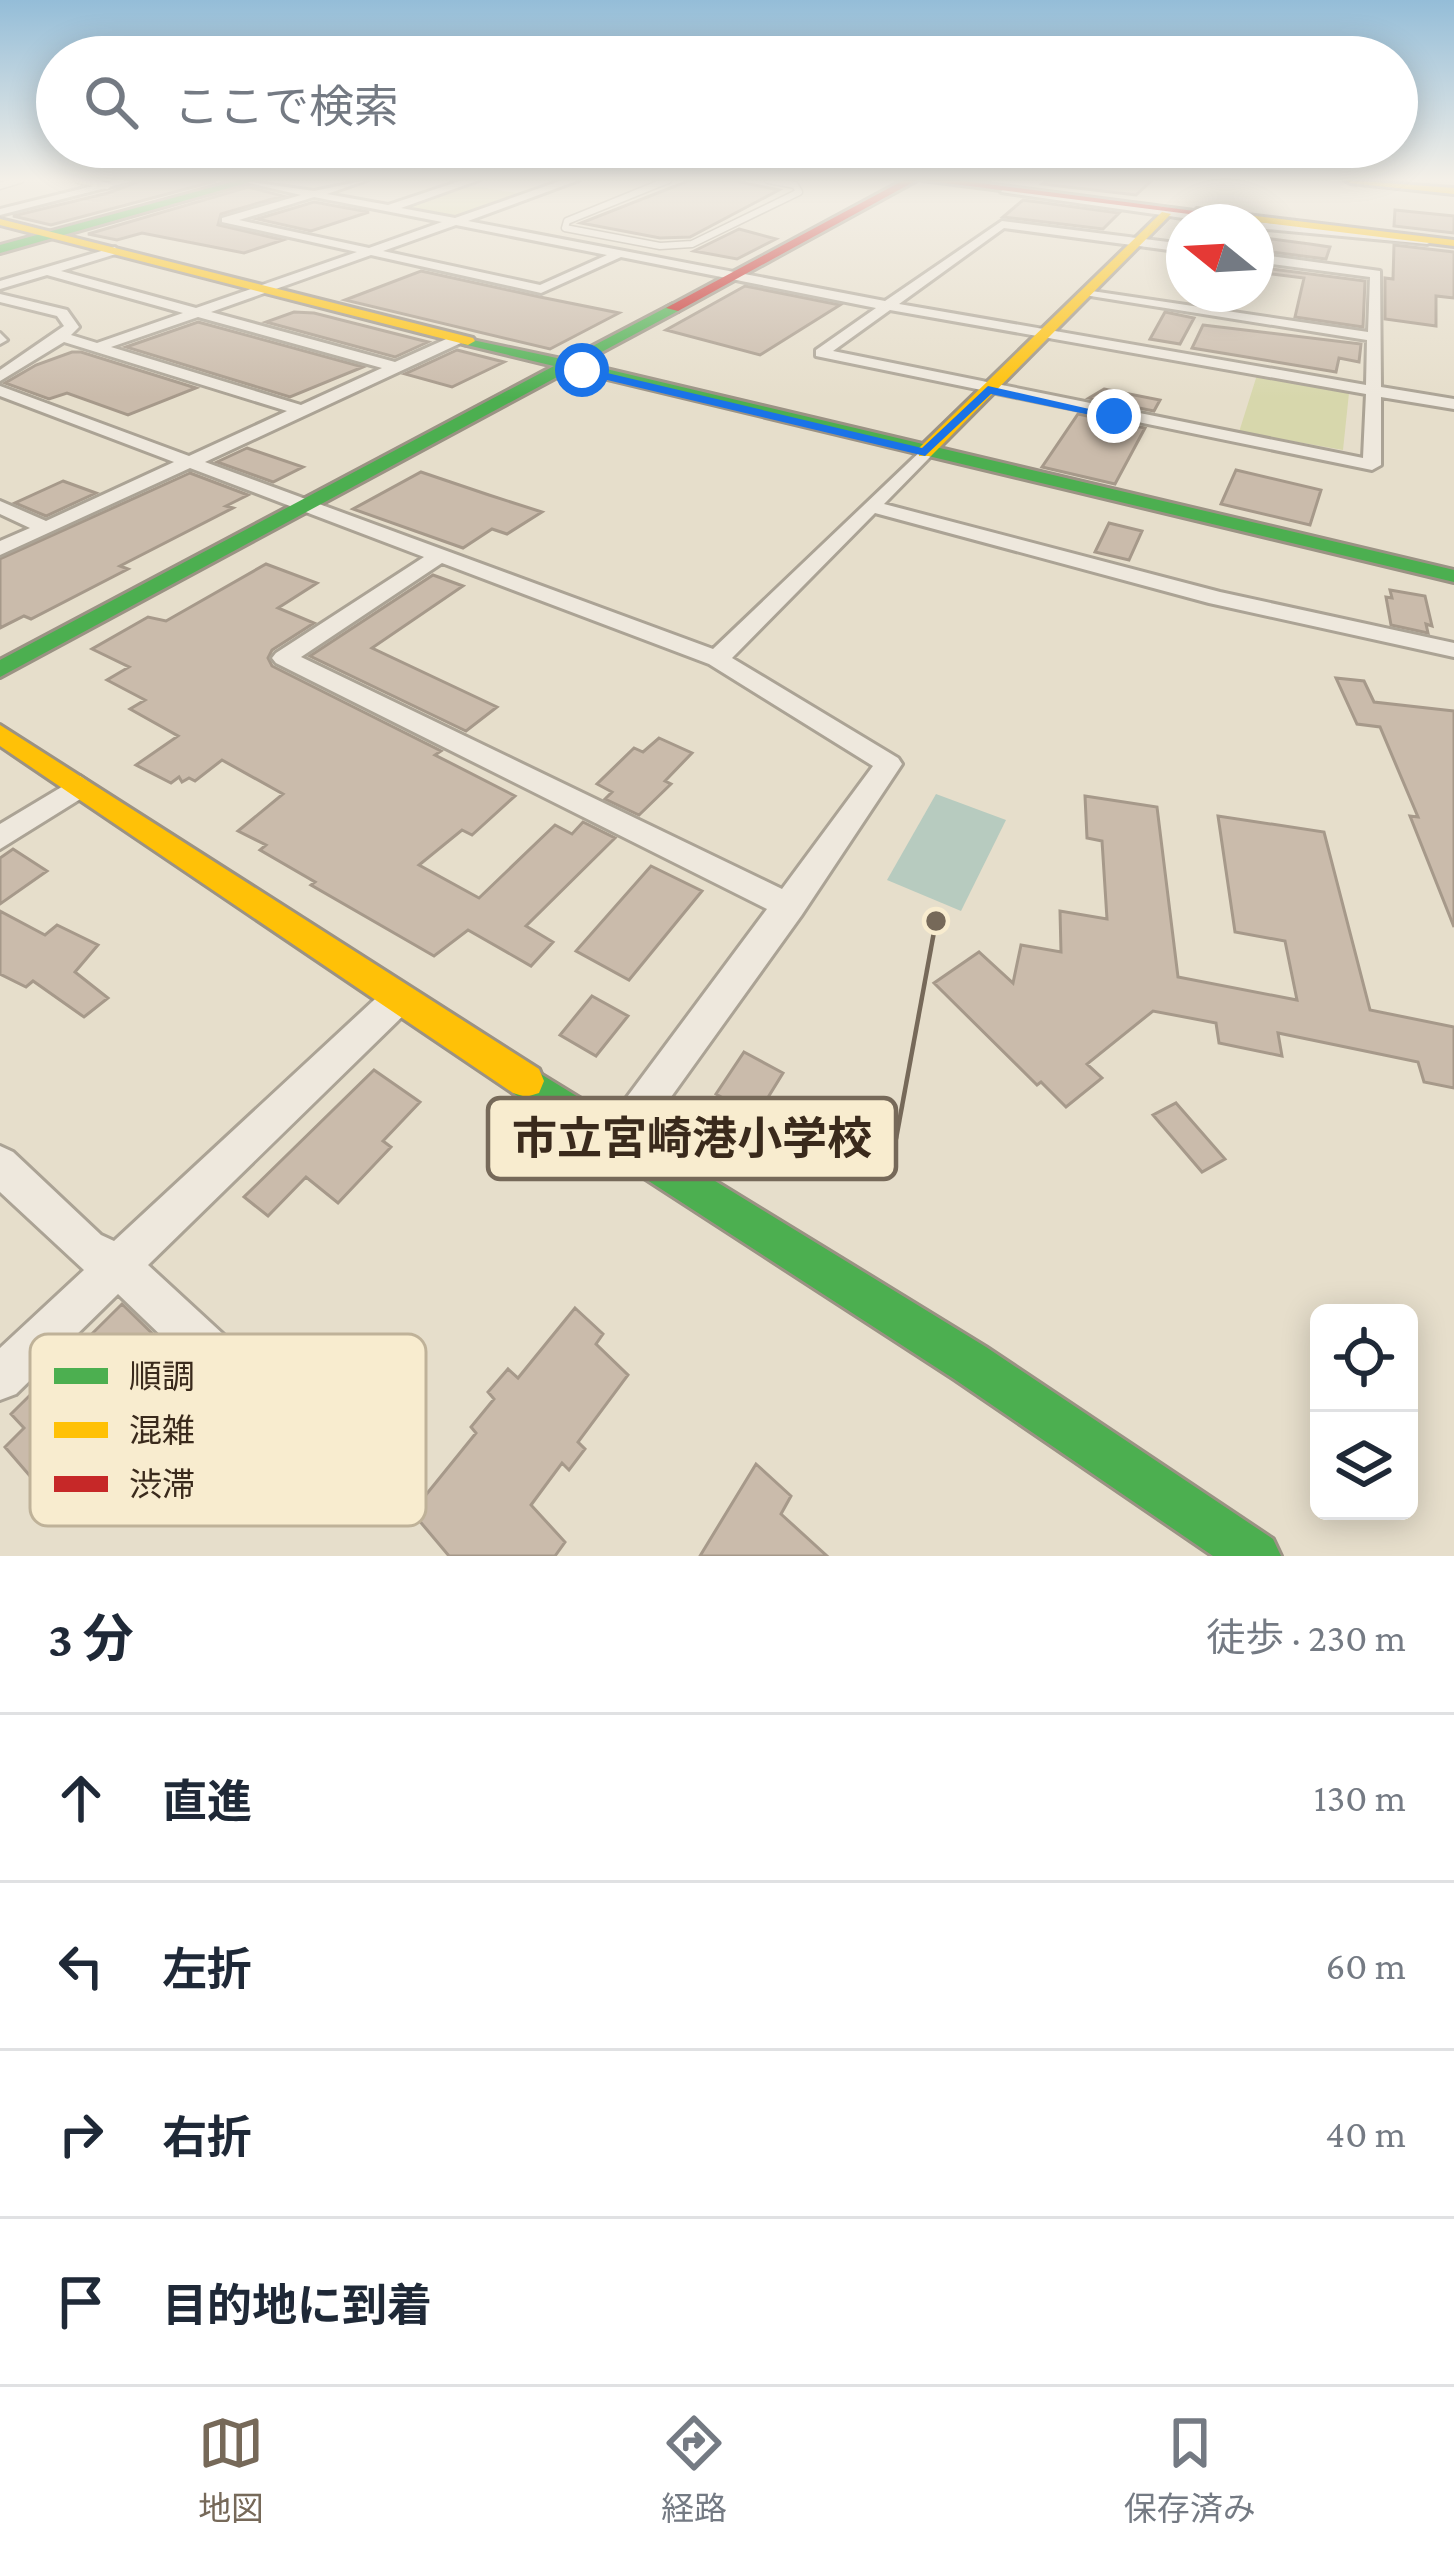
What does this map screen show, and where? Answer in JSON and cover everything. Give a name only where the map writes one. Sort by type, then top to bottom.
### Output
[{"type":"street","points":[[0,285],[109,253]]},
{"type":"street","points":[[121,253],[565,366],[1454,576]]},
{"type":"street","points":[[98,347],[367,253]]},
{"type":"street","points":[[372,253],[541,289],[619,254]]},
{"type":"street","points":[[612,253],[1043,336],[1454,404]]},
{"type":"street","points":[[0,670],[778,253]]},
{"type":"street","points":[[960,253],[820,353],[1372,465],[1376,274],[1274,260]]},
{"type":"street","points":[[717,659],[1126,253]]},
{"type":"street","points":[[46,271],[396,367]]},
{"type":"street","points":[[1085,294],[1375,337]]},
{"type":"street","points":[[0,298],[62,313],[72,327],[0,376]]},
{"type":"street","points":[[63,337],[301,410]]},
{"type":"street","points":[[0,549],[458,339]]},
{"type":"street","points":[[0,391],[717,659],[889,764],[617,1141]]},
{"type":"street","points":[[871,506],[1217,598],[1454,650]]},
{"type":"street","points":[[0,507],[46,528]]},
{"type":"street","points":[[439,556],[284,658],[790,907]]},
{"type":"street","points":[[0,734],[617,1141],[970,1364],[1256,1556]]},
{"type":"street","points":[[0,838],[80,786]]},
{"type":"street","points":[[46,1334],[399,998]]},
{"type":"street","points":[[0,1165],[87,1249],[118,1266],[190,1334]]},
{"type":"street","points":[[0,1378],[30,1350]]},
{"type":"green space","points":[[1257,375],[1349,393],[1343,450],[1239,432]]},
{"type":"shaded area","points":[[936,794],[1006,820],[961,911],[887,880]]},
{"type":"building","points":[[703,253],[749,253],[737,259]]},
{"type":"building","points":[[1276,253],[1328,253],[1326,259]]},
{"type":"building","points":[[1394,253],[1454,253],[1454,298],[1436,296],[1436,326],[1385,319],[1385,278],[1393,279]]},
{"type":"building","points":[[1274,269],[1365,281],[1363,327],[1295,317],[1304,278],[1274,274]]},
{"type":"building","points":[[421,271],[619,313],[550,349],[345,300]]},
{"type":"building","points":[[745,286],[840,305],[760,355],[666,330]]},
{"type":"building","points":[[294,312],[428,342],[395,357],[266,322]]},
{"type":"building","points":[[1165,312],[1194,318],[1180,344],[1150,339]]},
{"type":"building","points":[[198,322],[363,367],[290,397],[126,347]]},
{"type":"building","points":[[1203,325],[1361,344],[1359,362],[1339,358],[1336,372],[1192,348]]},
{"type":"building","points":[[457,350],[504,362],[452,387],[405,374]]},
{"type":"building","points":[[72,352],[196,388],[128,415],[67,393],[49,399],[5,383]]},
{"type":"building","points":[[1104,389],[1160,400],[1154,411],[1089,398]]},
{"type":"building","points":[[1078,414],[1145,428],[1115,484],[1042,467]]},
{"type":"building","points":[[247,448],[303,467],[273,482],[217,462]]},
{"type":"building","points":[[1236,470],[1321,490],[1310,525],[1221,504]]},
{"type":"building","points":[[421,472],[542,512],[507,534],[492,529],[463,548],[353,509]]},
{"type":"building","points":[[190,473],[248,495],[226,506],[233,508],[120,566],[128,569],[31,619],[24,616],[0,628],[0,559]]},
{"type":"building","points":[[63,481],[96,493],[46,516],[15,503]]},
{"type":"building","points":[[1109,523],[1142,531],[1129,560],[1095,552]]},
{"type":"building","points":[[266,564],[317,583],[278,608],[314,623],[272,650],[268,658],[272,666],[441,751],[435,755],[515,796],[472,835],[462,830],[419,865],[479,898],[555,825],[572,834],[583,822],[615,838],[526,926],[553,942],[531,966],[468,930],[434,956],[311,885],[315,882],[260,850],[266,845],[238,831],[283,794],[222,760],[195,781],[182,782],[179,777],[171,783],[136,765],[178,736],[130,709],[145,700],[107,680],[129,667],[92,649],[148,617],[166,621]]},
{"type":"building","points":[[433,575],[463,586],[372,648],[497,707],[466,731],[310,656]]},
{"type":"building","points":[[1390,590],[1425,596],[1432,626],[1426,624],[1428,633],[1391,625],[1386,597],[1392,598]]},
{"type":"building","points":[[1336,678],[1364,681],[1374,702],[1454,711],[1454,927],[1410,816],[1418,817],[1380,727],[1357,724]]},
{"type":"building","points":[[659,738],[692,753],[665,781],[671,784],[639,815],[605,799],[612,792],[597,784],[634,748],[643,752]]},
{"type":"building","points":[[1085,796],[1157,807],[1178,977],[1297,1000],[1285,941],[1235,932],[1218,816],[1324,832],[1370,1010],[1454,1027],[1454,1088],[1424,1082],[1418,1062],[1278,1033],[1282,1056],[1219,1043],[1216,1023],[1153,1011],[1087,1064],[1102,1078],[1066,1107],[1041,1082],[1037,1085],[934,983],[979,952],[1013,983],[1021,945],[1061,952],[1060,911],[1107,919],[1102,841],[1087,838]]},
{"type":"building","points":[[13,849],[47,871],[0,904],[0,858]]},
{"type":"building","points":[[651,866],[702,891],[629,980],[576,951]]},
{"type":"building","points":[[0,911],[45,935],[57,925],[98,945],[75,972],[108,998],[84,1017],[33,981],[26,987],[0,974]]},
{"type":"building","points":[[592,996],[628,1016],[596,1056],[560,1035]]},
{"type":"building","points":[[744,1052],[783,1073],[756,1117],[716,1094]]},
{"type":"building","points":[[374,1070],[420,1102],[383,1141],[391,1147],[338,1203],[306,1177],[268,1216],[244,1197]]},
{"type":"building","points":[[1176,1103],[1225,1159],[1202,1172],[1153,1115]]},
{"type":"building","points":[[122,1304],[153,1334],[92,1334]]},
{"type":"building","points":[[575,1308],[603,1334],[596,1344],[628,1375],[578,1442],[585,1449],[569,1470],[562,1463],[531,1505],[565,1542],[555,1556],[449,1556],[424,1526],[426,1495],[476,1433],[471,1427],[494,1399],[488,1392],[508,1369],[518,1378]]},
{"type":"building","points":[[30,1395],[30,1476],[5,1447],[24,1428],[11,1414]]},
{"type":"building","points":[[756,1464],[791,1496],[781,1514],[827,1556],[700,1556]]},
{"type":"traffic: fast","points":[[0,670],[673,308]]},
{"type":"traffic: fast","points":[[468,341],[1454,576]]},
{"type":"traffic: fast","points":[[526,1081],[970,1363],[1256,1556]]},
{"type":"traffic: slow","points":[[120,253],[468,341]]},
{"type":"traffic: slow","points":[[925,452],[1127,253]]},
{"type":"traffic: slow","points":[[0,734],[526,1081]]},
{"type":"traffic: jam","points":[[673,308],[776,253]]},
{"type":"place","name":"市立宮崎港小学校","points":[[936,921]]},
{"type":"route","points":[[582,370],[925,452],[988,390],[1114,416]]}]
